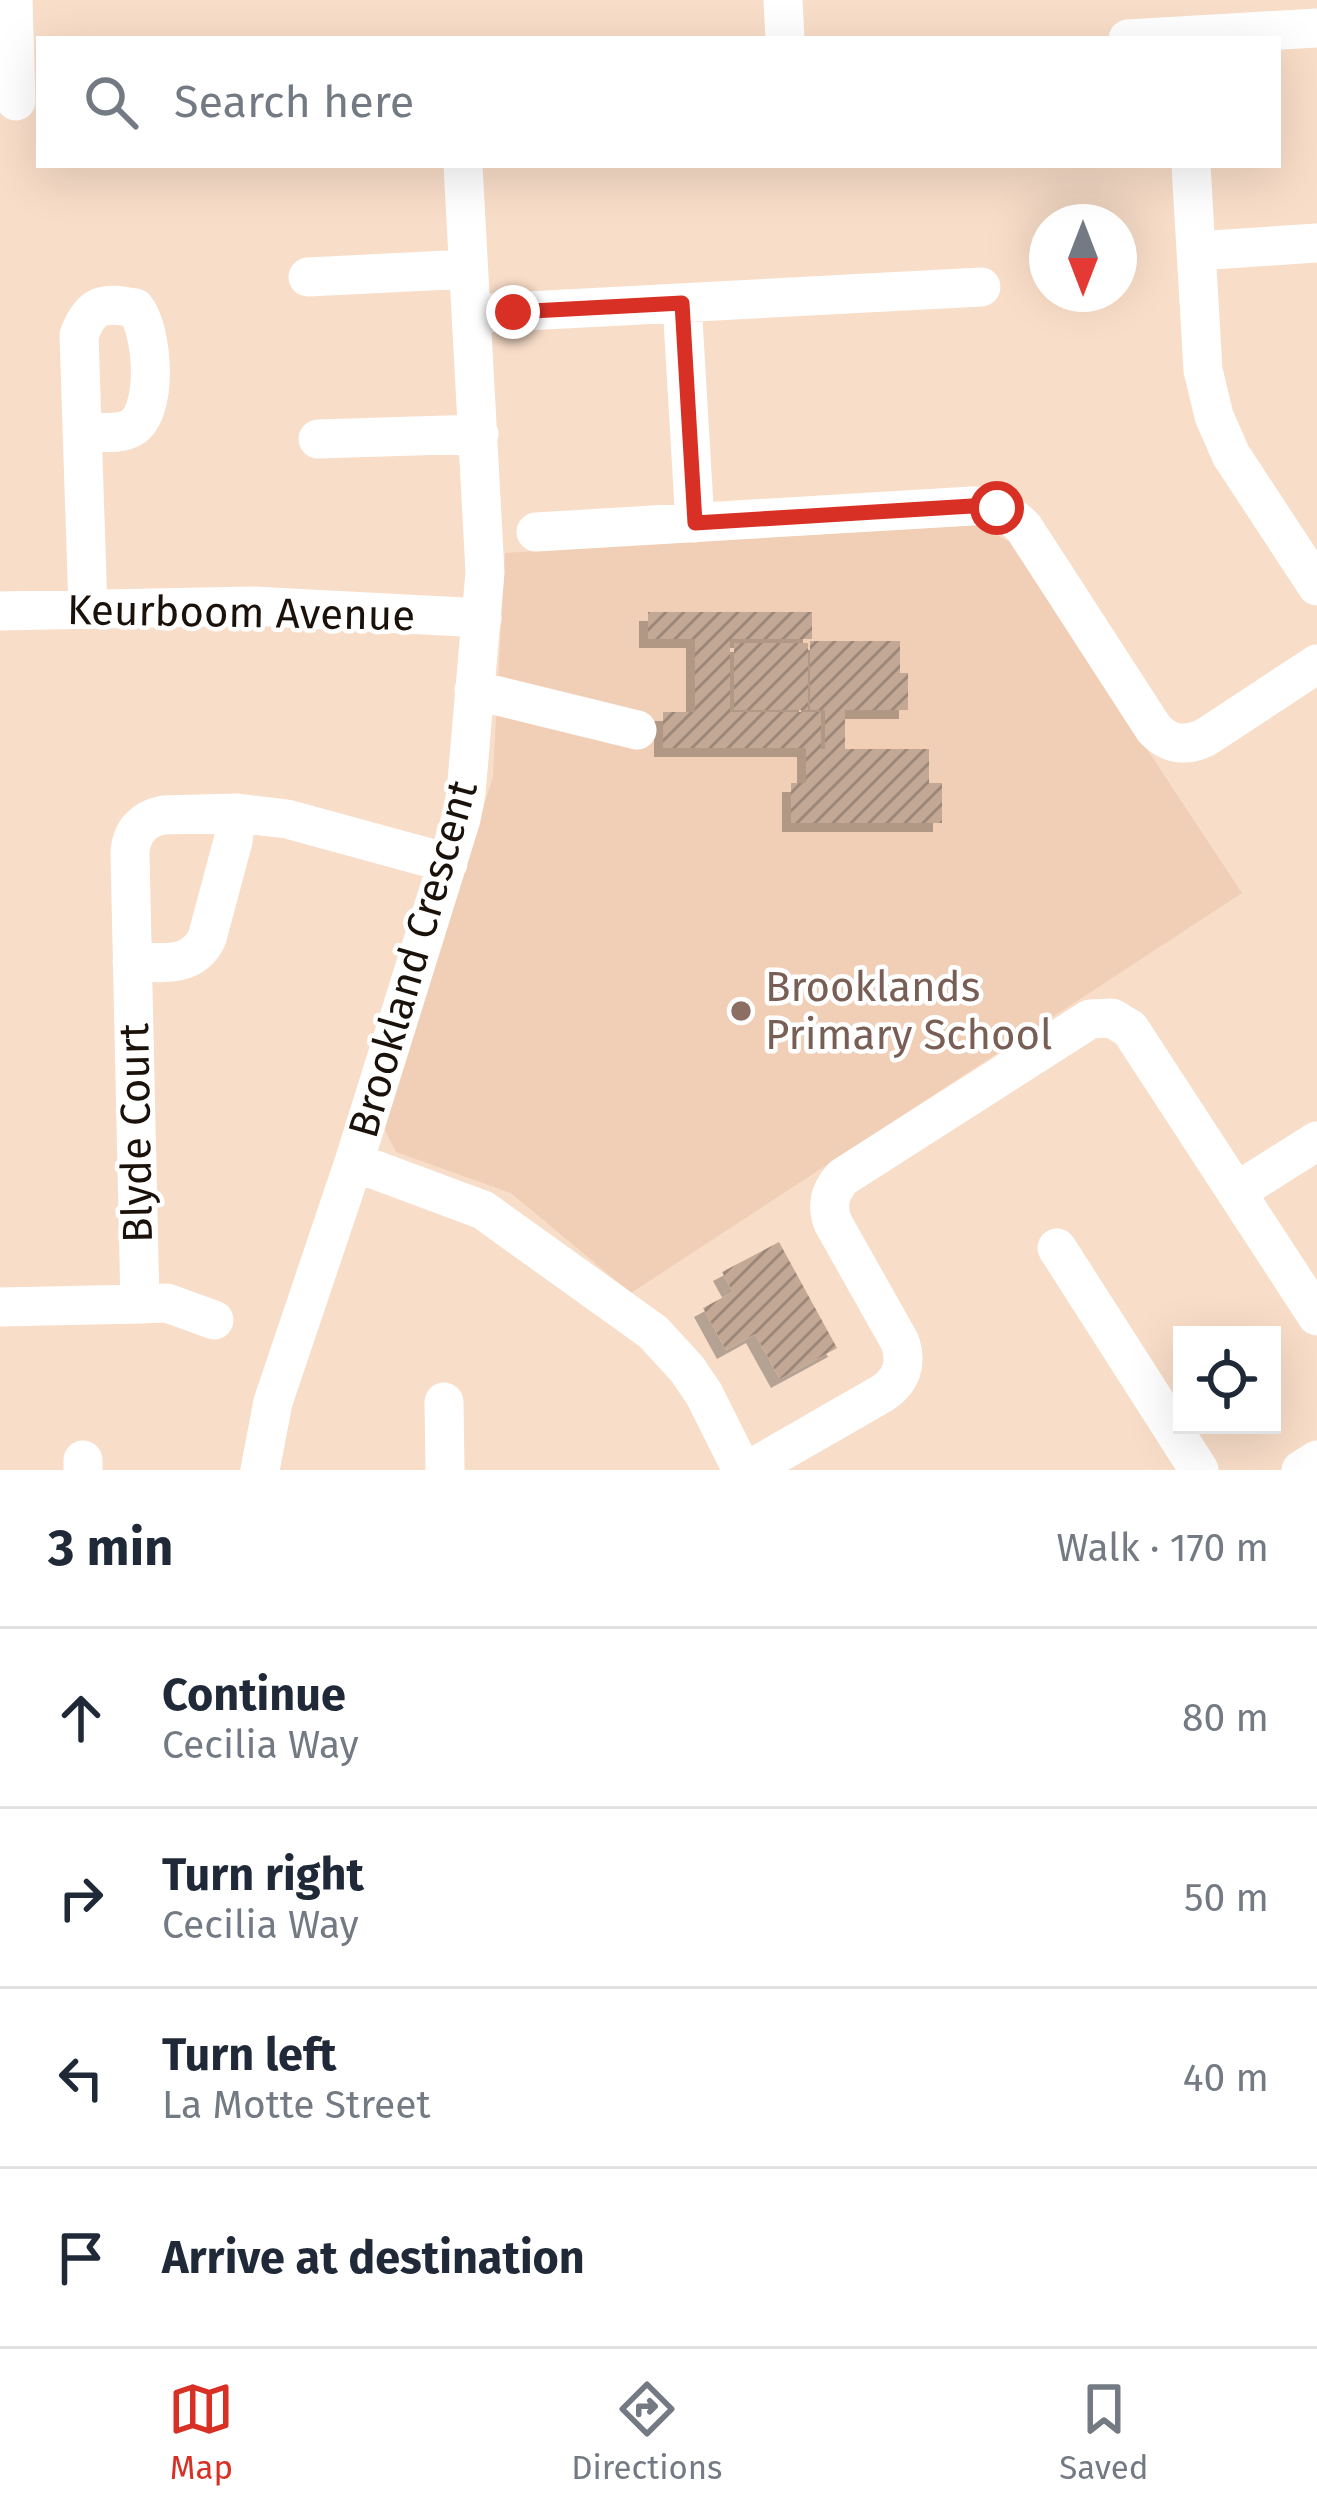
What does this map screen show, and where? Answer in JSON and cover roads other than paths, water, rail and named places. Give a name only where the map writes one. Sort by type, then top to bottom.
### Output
[{"type":"street","points":[[13,0],[18,101]]},
{"type":"street","points":[[783,0],[785,36]]},
{"type":"street","points":[[1198,36],[1317,28]]},
{"type":"street","name":"Brookland Crescent","points":[[260,1470],[273,1402],[354,1162],[466,794],[485,572],[463,168]]},
{"type":"street","points":[[1191,168],[1203,370],[1214,416],[1231,455],[1317,586]]},
{"type":"street","points":[[1196,251],[1317,243]]},
{"type":"street","points":[[308,277],[468,269]]},
{"type":"street","points":[[471,314],[981,287]]},
{"type":"street","points":[[682,303],[695,523]]},
{"type":"street","points":[[82,431],[88,609]]},
{"type":"street","points":[[318,439],[478,434]]},
{"type":"street","points":[[536,532],[997,508],[1024,527],[1154,729],[1179,744],[1206,736],[1317,664]]},
{"type":"street","name":"Keurboom Avenue","points":[[0,611],[252,606],[482,618]]},
{"type":"street","points":[[475,690],[637,730]]},
{"type":"street","name":"Blyde Court","points":[[140,1304],[130,844],[138,828],[163,815],[237,813],[287,819],[448,863]]},
{"type":"street","name":"Blyde Court","points":[[132,962],[177,963],[200,952],[237,813]]},
{"type":"street","points":[[354,1162],[483,1210],[633,1316],[695,1381],[745,1470],[883,1393],[902,1373],[900,1342],[832,1223],[829,1205],[836,1185],[1080,1024],[1112,1018],[1130,1029],[1317,1316]]},
{"type":"street","points":[[1236,1192],[1317,1141]]},
{"type":"street","points":[[1057,1248],[1198,1470]]},
{"type":"street","name":"Blyde Court","points":[[0,1307],[167,1303],[214,1320]]},
{"type":"street","points":[[443,1402],[446,1470]]},
{"type":"street","points":[[1301,1470],[1317,1460]]},
{"type":"place","name":"Brooklands Primary School","points":[[741,1011]]}]
